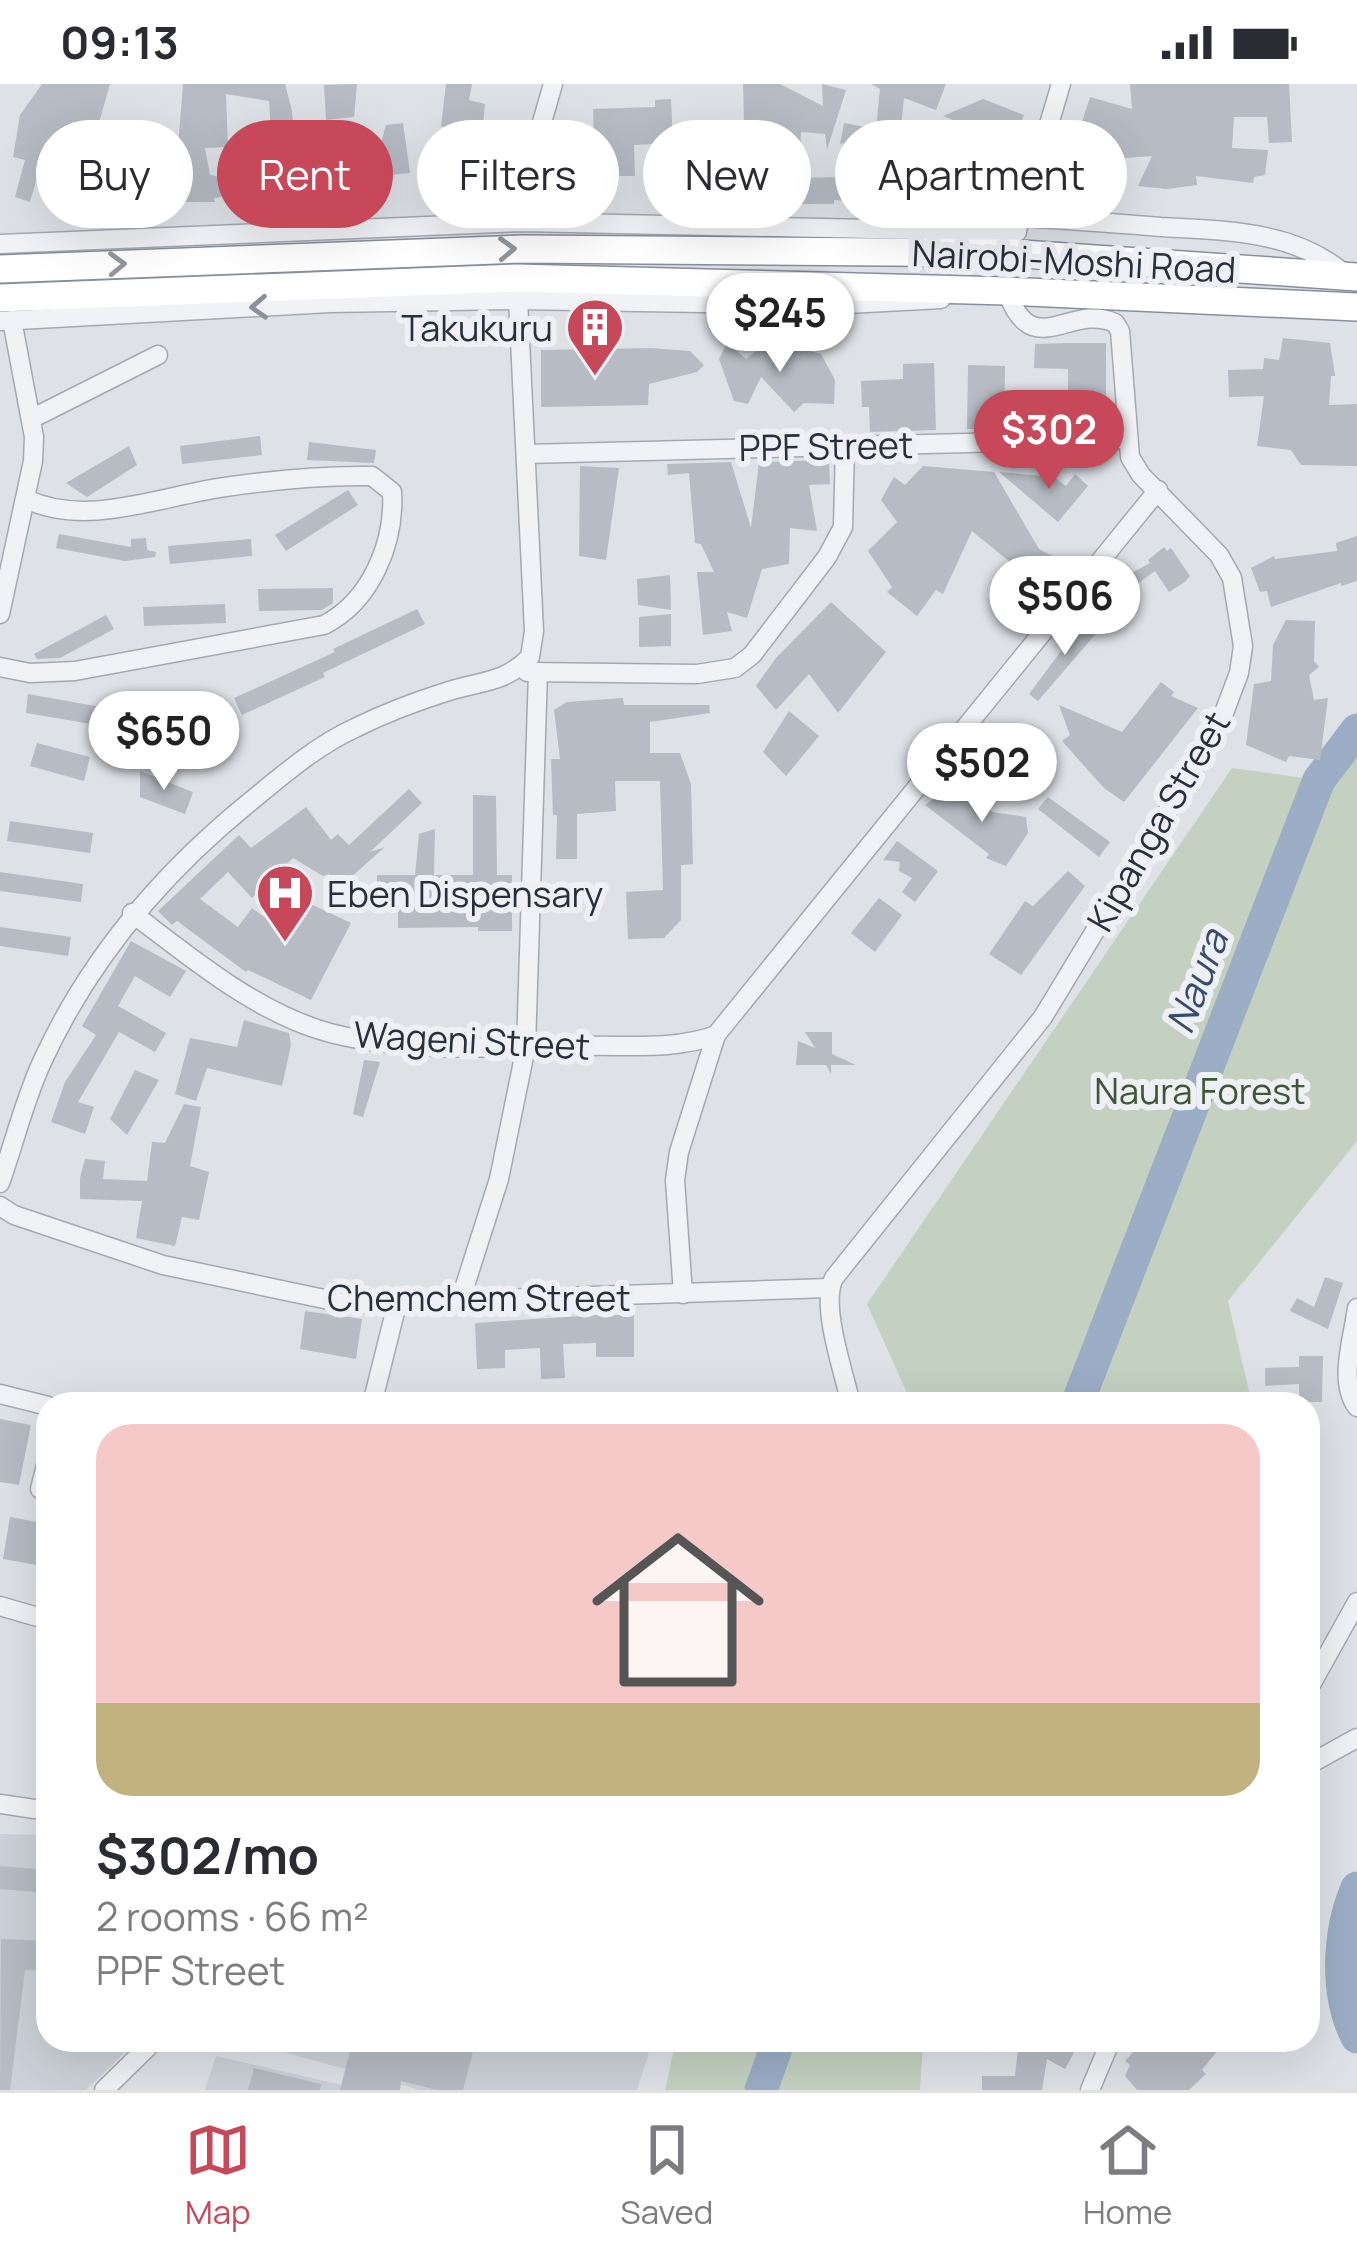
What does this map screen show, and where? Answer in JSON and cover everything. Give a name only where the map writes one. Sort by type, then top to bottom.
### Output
[{"type":"highway","name":"Nairobi-Moshi Road","points":[[2,246],[523,249],[1016,234],[1352,277]]},
{"type":"highway","name":"Nairobi-Moshi Road","points":[[4,313],[517,289],[962,290],[1357,307]]},
{"type":"street","points":[[543,120],[553,84]]},
{"type":"street","points":[[619,224],[1016,234],[1060,84]]},
{"type":"street","points":[[2,246],[417,227]]},
{"type":"street","points":[[0,1184],[41,1064],[91,973],[132,913],[202,840],[311,752],[354,728],[456,689],[500,681],[530,657],[534,632],[517,289]]},
{"type":"street","name":"Kipanga Street","points":[[828,1288],[1043,1017],[1219,726],[1239,673],[1243,646],[1232,578],[1219,555],[1141,476],[1130,457],[1120,331],[1115,323],[1092,318],[1055,326],[1027,324],[1016,317],[1007,291]]},
{"type":"street","points":[[0,614],[8,544],[26,499],[33,461],[31,419],[4,313]]},
{"type":"street","points":[[31,419],[158,356]]},
{"type":"street","name":"PPF Street","points":[[526,454],[1126,439]]},
{"type":"street","points":[[517,671],[698,674],[736,668],[752,656],[814,574],[843,526],[845,445]]},
{"type":"street","points":[[0,667],[30,673],[75,671],[324,625],[355,601],[385,551],[391,530],[392,492],[372,476],[224,487],[91,511],[44,508],[26,499]]},
{"type":"street","points":[[683,1294],[675,1180],[709,1037],[1158,490]]},
{"type":"street","points":[[461,1298],[499,1179],[526,1047],[538,672]]},
{"type":"street","name":"Wageni Street","points":[[132,913],[259,1000],[317,1029],[367,1041],[526,1047],[674,1045],[709,1037]]},
{"type":"street","name":"Chemchem Street","points":[[0,1206],[14,1215],[163,1265],[327,1300],[397,1304],[461,1298],[828,1288]]},
{"type":"street","points":[[828,1288],[848,1392]]},
{"type":"street","points":[[375,1392],[397,1304]]},
{"type":"street","points":[[1357,1308],[1348,1375],[1351,1399],[1357,1407]]},
{"type":"street","points":[[0,1394],[36,1403]]},
{"type":"street","points":[[1320,1668],[1357,1602]]},
{"type":"street","points":[[0,1606],[36,1616]]},
{"type":"street","points":[[1320,1759],[1357,1738]]},
{"type":"street","points":[[0,1804],[36,1809]]},
{"type":"street","points":[[104,2090],[143,2052]]},
{"type":"street","points":[[1090,2090],[1106,2052]]},
{"type":"shaded area","points":[[0,1834],[36,1835],[36,2052],[125,2052],[86,2090],[0,2090]]},
{"type":"shaded area","points":[[284,2052],[649,2052],[637,2090],[420,2090]]},
{"type":"shaded area","points":[[216,2056],[364,2090],[205,2090]]},
{"type":"green space","name":"Naura Forest","points":[[1357,730],[1357,1141],[1228,1301],[1249,1392],[907,1392],[867,1304],[1232,768],[1319,780]]},
{"type":"green space","points":[[673,2052],[922,2052],[920,2090],[665,2090]]},
{"type":"building","points":[[42,84],[110,84],[100,120],[36,120],[36,181],[30,202],[15,197],[25,160],[13,157],[20,115]]},
{"type":"building","points":[[183,84],[285,84],[293,120],[270,120],[269,101],[226,94],[227,120],[217,120],[217,147],[205,148],[210,175],[217,176],[217,198],[215,202],[193,202],[193,120],[180,120]]},
{"type":"building","points":[[357,84],[354,117],[326,120],[324,85]]},
{"type":"building","points":[[446,84],[472,84],[469,100],[485,104],[483,120],[442,120]]},
{"type":"building","points":[[743,84],[780,84],[823,106],[822,84],[846,90],[827,150],[825,134],[811,133],[811,120],[744,120]]},
{"type":"building","points":[[871,84],[946,84],[936,110],[904,98],[902,120],[877,120],[880,89]]},
{"type":"building","points":[[1130,84],[1289,84],[1292,142],[1269,143],[1267,117],[1234,117],[1232,148],[1268,150],[1265,175],[1254,177],[1253,183],[1196,176],[1197,185],[1138,186],[1152,156],[1127,158],[1127,120],[1083,120],[1090,97],[1132,109]]},
{"type":"building","points":[[671,99],[672,120],[643,120],[643,145],[634,145],[635,176],[619,176],[619,120],[593,120],[593,109],[655,107],[655,100]]},
{"type":"building","points":[[983,99],[1024,115],[1022,120],[943,116]]},
{"type":"building","points":[[403,123],[410,173],[393,175],[393,124]]},
{"type":"building","points":[[835,177],[834,204],[811,204],[811,178]]},
{"type":"building","points":[[1283,338],[1330,343],[1335,376],[1331,376],[1329,405],[1357,404],[1357,466],[1301,465],[1291,450],[1257,446],[1264,396],[1229,397],[1228,370],[1263,369],[1264,358],[1279,360]]},
{"type":"building","points":[[727,343],[746,359],[757,350],[786,345],[821,354],[835,380],[834,404],[804,403],[794,412],[761,377],[748,404],[734,401],[719,359]]},
{"type":"building","points":[[1106,343],[1106,426],[1068,427],[1068,369],[1034,368],[1035,344]]},
{"type":"building","name":"Takukuru","points":[[541,350],[690,351],[704,365],[697,372],[649,384],[648,405],[541,407]]},
{"type":"building","points":[[934,363],[936,430],[870,432],[861,381],[903,379],[903,364]]},
{"type":"building","points":[[968,365],[1005,366],[1004,429],[967,429]]},
{"type":"building","points":[[260,436],[262,455],[182,464],[180,446]]},
{"type":"building","points":[[309,442],[376,450],[374,463],[307,460]]},
{"type":"building","points":[[129,446],[137,465],[87,497],[66,483]]},
{"type":"building","points":[[829,460],[830,484],[809,485],[817,531],[790,528],[789,564],[762,569],[747,618],[727,612],[732,631],[703,635],[697,572],[714,572],[701,544],[695,543],[689,473],[668,475],[667,464],[731,462],[751,528],[759,462]]},
{"type":"building","points":[[580,466],[619,468],[606,560],[579,556]]},
{"type":"building","points":[[923,466],[994,472],[1039,549],[1054,557],[1034,588],[1020,570],[972,531],[943,594],[936,590],[917,616],[887,592],[892,587],[868,551],[897,522],[881,500],[894,477],[905,485]]},
{"type":"building","points":[[1046,471],[1066,486],[1075,474],[1088,486],[1058,522],[999,472],[1042,476]]},
{"type":"building","points":[[348,490],[358,505],[286,551],[275,535]]},
{"type":"building","points":[[59,534],[131,547],[131,539],[146,538],[147,550],[156,552],[155,557],[125,561],[56,548]]},
{"type":"building","points":[[1357,536],[1357,581],[1271,607],[1267,591],[1260,592],[1251,568],[1274,556],[1337,551],[1336,543]]},
{"type":"building","points":[[251,539],[252,556],[170,564],[168,546]]},
{"type":"building","points":[[1164,547],[1171,548],[1190,576],[1185,582],[1169,592],[1155,571],[1116,599],[1106,587],[1150,563]]},
{"type":"building","points":[[670,575],[671,610],[638,605],[637,579]]},
{"type":"building","points":[[333,588],[333,603],[322,610],[259,611],[258,589]]},
{"type":"building","points":[[831,602],[886,652],[838,713],[809,674],[776,710],[756,686],[776,658]]},
{"type":"building","points":[[225,604],[226,623],[144,626],[143,607]]},
{"type":"building","points":[[417,609],[425,624],[242,715],[234,698]]},
{"type":"building","points":[[671,614],[671,646],[639,647],[639,617]]},
{"type":"building","points":[[106,615],[114,629],[60,658],[37,659],[34,654]]},
{"type":"building","points":[[1085,619],[1099,630],[1038,701],[1029,694]]},
{"type":"building","points":[[1286,620],[1315,621],[1314,661],[1319,667],[1309,675],[1314,700],[1328,698],[1320,760],[1289,756],[1286,762],[1246,745],[1254,684],[1271,681],[1273,645]]},
{"type":"building","points":[[1161,682],[1174,692],[1171,696],[1198,708],[1124,802],[1104,788],[1062,741],[1070,735],[1059,705],[1122,732]]},
{"type":"building","points":[[28,694],[106,708],[103,726],[26,713]]},
{"type":"building","points":[[216,698],[217,717],[149,722],[147,703]]},
{"type":"building","points":[[623,698],[624,705],[709,705],[710,713],[650,722],[650,753],[680,753],[691,784],[693,864],[681,865],[681,920],[664,938],[628,939],[626,892],[663,890],[660,781],[615,781],[616,811],[577,814],[577,859],[556,859],[551,759],[560,759],[554,710],[567,702]]},
{"type":"building","points":[[789,711],[819,736],[786,776],[763,752]]},
{"type":"building","points":[[37,743],[90,757],[84,781],[30,766]]},
{"type":"building","points":[[140,771],[193,792],[185,814],[140,797]]},
{"type":"building","points":[[950,787],[992,812],[1026,817],[1028,833],[1006,866],[986,858],[989,854],[925,805]]},
{"type":"building","points":[[409,789],[422,803],[370,852],[385,847],[341,886],[329,874],[323,876],[293,858],[252,898],[228,872],[200,899],[238,927],[252,908],[282,930],[298,898],[351,923],[311,1000],[246,972],[158,911],[239,835],[251,848],[306,807],[331,840],[338,834],[349,845]]},
{"type":"building","points":[[473,795],[496,796],[497,875],[512,875],[512,931],[398,928],[398,894],[377,894],[377,875],[415,875],[419,834],[435,829],[434,875],[473,875]]},
{"type":"building","points":[[1048,797],[1110,842],[1099,857],[1038,809]]},
{"type":"building","points":[[10,821],[93,833],[90,853],[7,841]]},
{"type":"building","points":[[897,841],[938,871],[915,902],[902,892],[912,878],[899,871],[900,862],[883,860]]},
{"type":"building","points":[[1068,871],[1085,886],[1021,975],[989,954],[1025,901],[1033,906]]},
{"type":"building","points":[[0,872],[83,884],[81,902],[0,891]]},
{"type":"building","points":[[879,898],[902,915],[875,952],[851,933]]},
{"type":"building","points":[[0,927],[71,937],[68,956],[0,946]]},
{"type":"building","points":[[131,941],[186,971],[170,997],[135,976],[118,1006],[166,1033],[155,1052],[119,1032],[78,1102],[94,1107],[85,1134],[51,1122],[65,1082],[96,1035],[82,1026]]},
{"type":"building","points":[[244,1020],[289,1033],[282,1086],[207,1068],[196,1101],[175,1094],[190,1038],[237,1047]]},
{"type":"building","points":[[805,1032],[832,1032],[832,1054],[856,1065],[831,1065],[831,1074],[826,1065],[796,1065],[798,1041],[815,1048]]},
{"type":"building","points":[[364,1060],[380,1062],[363,1117],[353,1114]]},
{"type":"building","points":[[135,1070],[159,1080],[127,1135],[110,1119]]},
{"type":"building","points":[[184,1104],[201,1107],[190,1166],[209,1172],[199,1220],[182,1217],[175,1246],[136,1238],[142,1201],[80,1199],[85,1159],[105,1161],[103,1179],[147,1181],[152,1142],[165,1143]]},
{"type":"building","points":[[1325,1277],[1343,1283],[1328,1329],[1290,1311],[1297,1298],[1314,1307]]},
{"type":"building","points":[[305,1311],[362,1319],[356,1359],[300,1349]]},
{"type":"building","points":[[634,1315],[634,1357],[596,1357],[596,1343],[563,1344],[565,1378],[541,1379],[540,1348],[505,1350],[505,1368],[477,1369],[475,1323]]},
{"type":"building","points":[[1299,1356],[1323,1356],[1322,1402],[1320,1392],[1299,1392],[1299,1384],[1265,1386],[1265,1368],[1299,1367]]},
{"type":"building","points":[[0,1419],[31,1425],[19,1485],[0,1482]]},
{"type":"building","points":[[10,1517],[36,1522],[36,1565],[3,1559]]},
{"type":"building","points":[[0,1866],[36,1869],[36,1892],[0,1889]]},
{"type":"building","points":[[1,1939],[36,1940],[36,1970],[25,1970],[10,2090],[0,2090]]},
{"type":"building","points":[[350,2052],[473,2052],[463,2090],[437,2090],[401,2081],[400,2090],[340,2090]]},
{"type":"building","points":[[1018,2052],[1074,2052],[1065,2069],[1047,2059],[1042,2090],[982,2090],[982,2076],[1015,2076]]},
{"type":"building","points":[[1133,2052],[1216,2052],[1202,2070],[1206,2074],[1189,2090],[1137,2090],[1125,2076],[1130,2065],[1125,2061]]},
{"type":"building","points":[[254,2068],[321,2084],[320,2090],[248,2090]]},
{"type":"waterway","name":"Naura","points":[[1082,1392],[1319,780],[1357,730]]},
{"type":"waterway","points":[[1357,1888],[1346,1924],[1342,1963],[1345,2002],[1357,2037]]},
{"type":"waterway","name":"Naura","points":[[761,2090],[775,2052]]},
{"type":"place","name":"Takukuru","points":[[595,378]]},
{"type":"place","name":"Eben Dispensary","points":[[285,944]]}]
